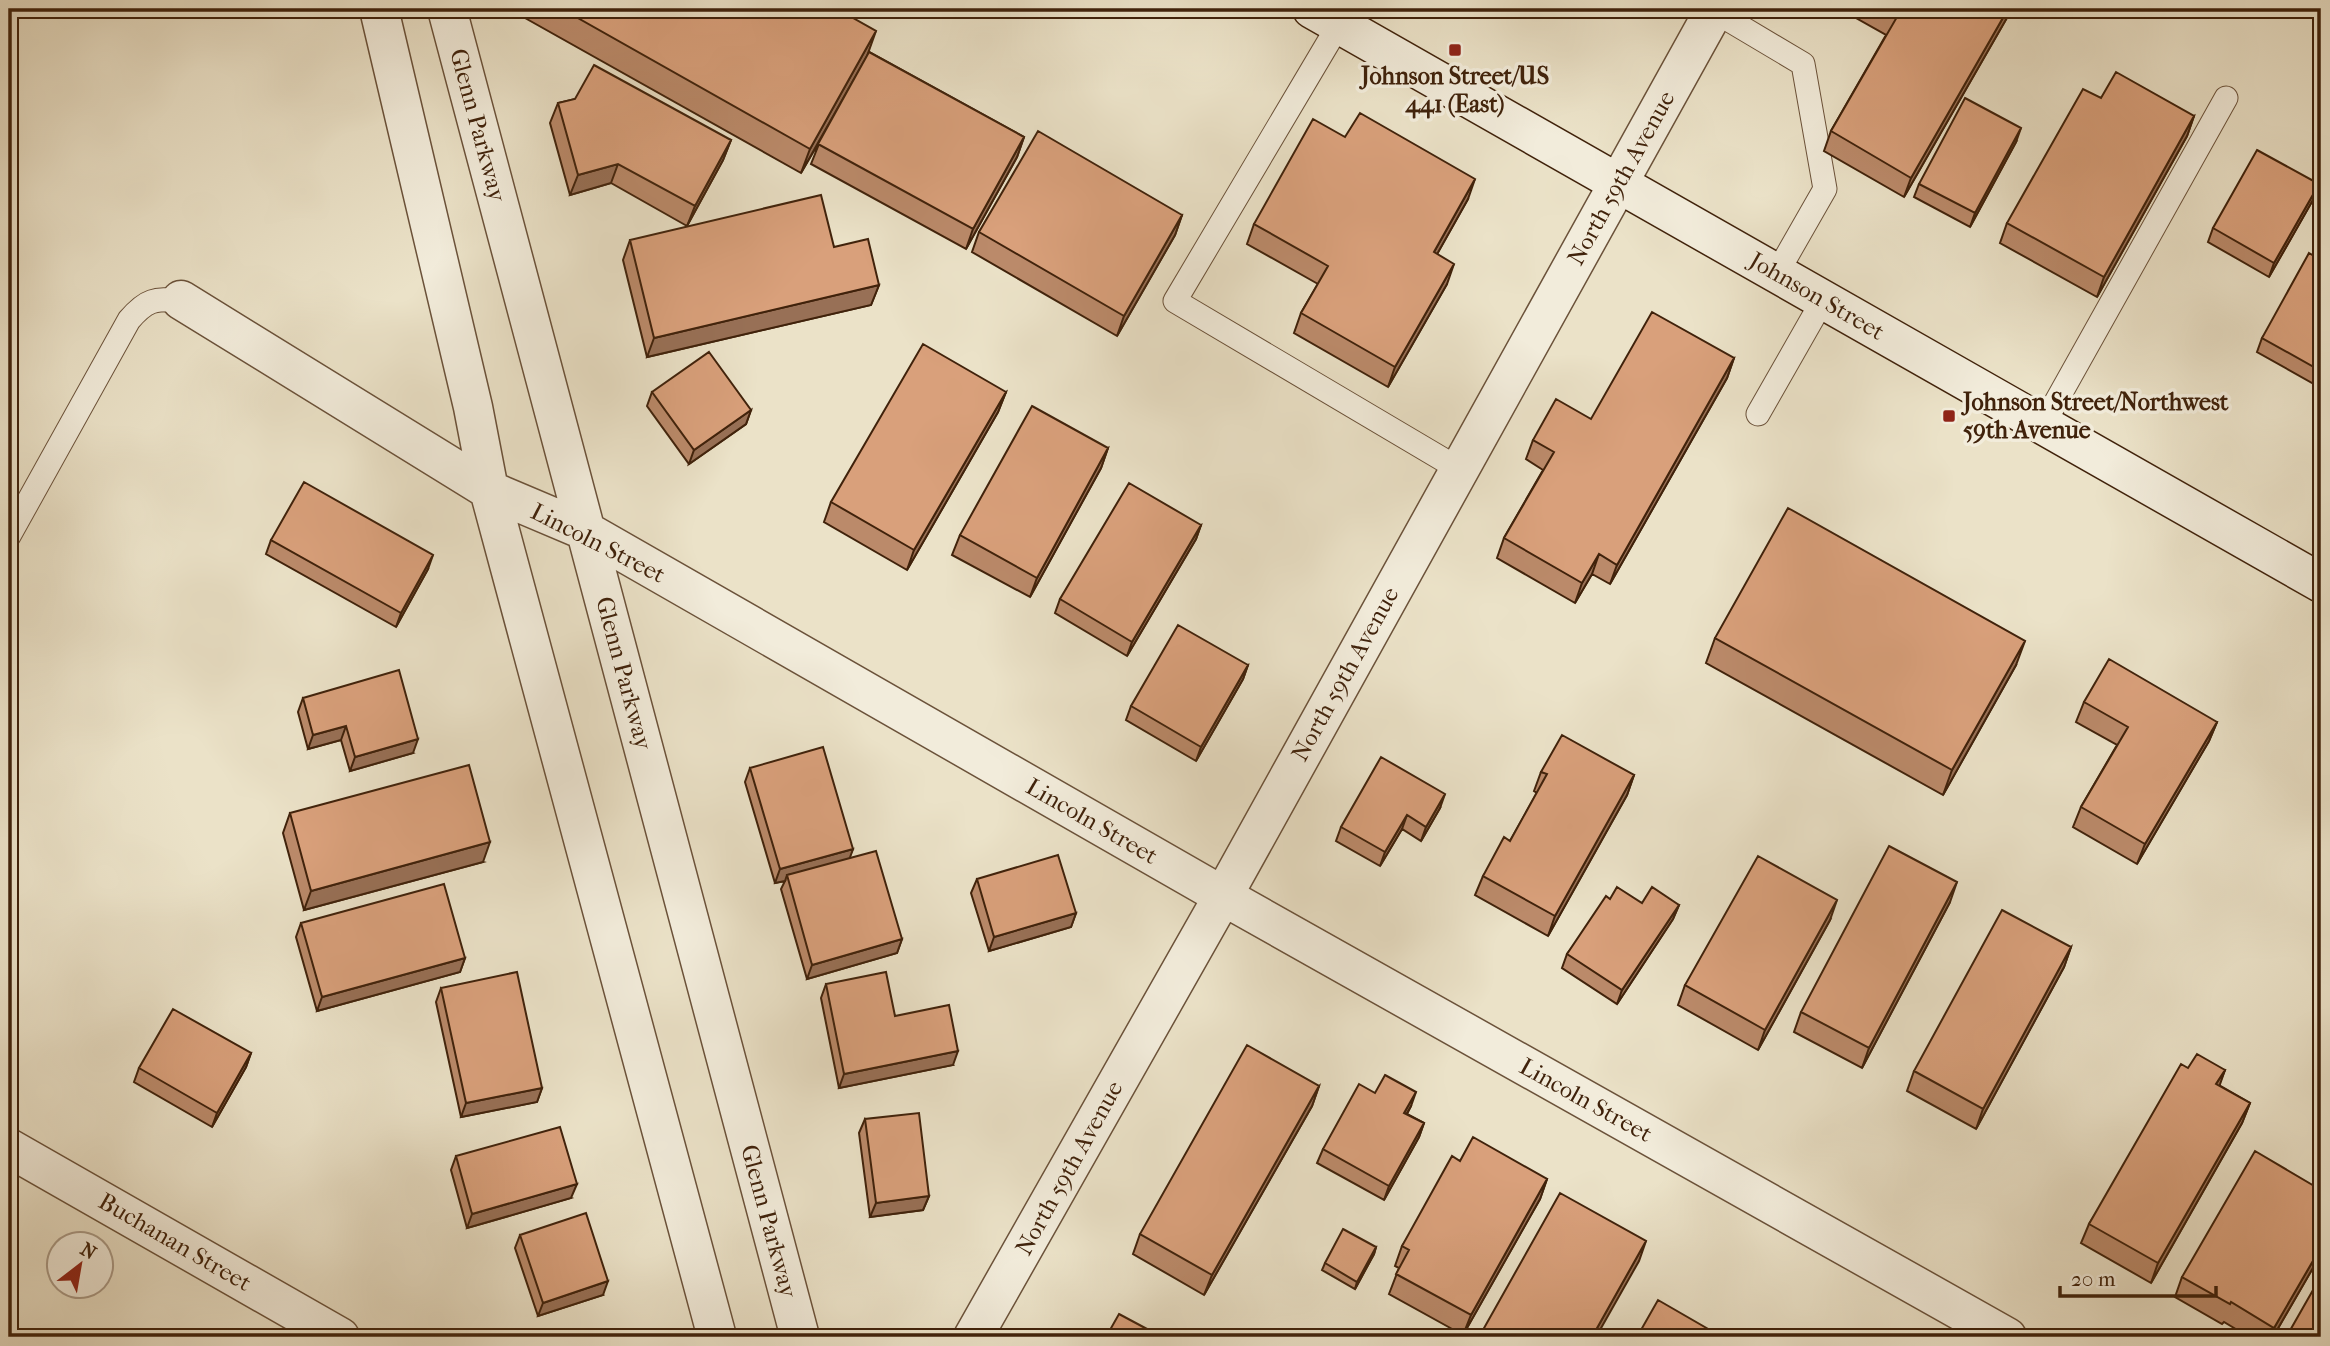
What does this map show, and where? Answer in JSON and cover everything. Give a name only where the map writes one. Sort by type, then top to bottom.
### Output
[{"type":"street","points":[[379,9],[473,407],[489,490],[717,1337]]},
{"type":"street","name":"Glenn Parkway","points":[[447,9],[800,1337]]},
{"type":"street","name":"North 59th Avenue","points":[[973,1337],[1223,895],[1715,10]]},
{"type":"street","name":"Johnson Street","points":[[1333,14],[1618,183],[2321,583]]},
{"type":"street","name":"Lincoln Street","points":[[181,300],[489,490],[586,531],[1223,895],[2007,1337]]},
{"type":"street","name":"Buchanan Street","points":[[9,1147],[341,1337]]},
{"type":"lane","points":[[1715,10],[1803,64],[1825,189],[1777,273]]},
{"type":"lane","points":[[1333,14],[1175,301],[1459,470]]},
{"type":"lane","points":[[2043,425],[2227,98]]},
{"type":"lane","points":[[9,536],[129,320],[141,306],[156,299],[181,300]]},
{"type":"lane","points":[[1758,414],[1823,300]]},
{"type":"building","points":[[562,9],[837,9],[876,31],[810,149]]},
{"type":"building","points":[[1882,9],[2008,9],[1911,178],[1831,131],[1897,17]]},
{"type":"building","points":[[869,52],[1024,137],[973,229],[818,144]]},
{"type":"building","points":[[594,65],[731,140],[695,206],[618,164],[578,175],[558,103],[575,99]]},
{"type":"building","points":[[2116,72],[2194,116],[2104,277],[2007,223],[2083,89],[2101,98]]},
{"type":"building","points":[[1965,98],[2021,128],[1975,213],[1919,184]]},
{"type":"building","points":[[1360,113],[1475,179],[1434,252],[1454,264],[1395,367],[1301,313],[1328,266],[1254,224],[1313,119],[1345,137]]},
{"type":"building","points":[[1038,131],[1182,215],[1124,316],[979,232]]},
{"type":"building","points":[[2257,150],[2319,184],[2274,263],[2213,228]]},
{"type":"building","points":[[821,195],[834,247],[868,239],[879,285],[654,338],[630,240]]},
{"type":"building","points":[[2309,253],[2321,260],[2321,371],[2262,338]]},
{"type":"building","points":[[1652,312],[1734,358],[1617,565],[1599,554],[1582,583],[1504,538],[1554,452],[1533,440],[1556,399],[1591,419]]},
{"type":"building","points":[[923,344],[1006,392],[914,550],[831,502]]},
{"type":"building","points":[[709,352],[751,410],[694,450],[652,392]]},
{"type":"building","points":[[1032,406],[1108,448],[1037,578],[960,535]]},
{"type":"building","points":[[304,482],[433,555],[401,613],[271,540]]},
{"type":"building","points":[[1129,483],[1201,525],[1132,642],[1060,599]]},
{"type":"building","points":[[1788,508],[2025,641],[1952,770],[1715,638]]},
{"type":"building","points":[[1178,625],[1248,665],[1201,747],[1131,706]]},
{"type":"building","points":[[2109,659],[2217,722],[2145,844],[2081,807],[2128,727],[2084,702]]},
{"type":"building","points":[[399,670],[418,739],[355,757],[346,726],[313,735],[303,698]]},
{"type":"building","points":[[1562,735],[1634,775],[1555,916],[1483,876],[1504,837],[1510,841],[1547,774],[1541,772]]},
{"type":"building","points":[[823,747],[853,849],[780,869],[750,768]]},
{"type":"building","points":[[1381,757],[1445,794],[1426,827],[1407,815],[1385,852],[1341,827]]},
{"type":"building","points":[[469,765],[490,842],[311,891],[290,813]]},
{"type":"building","points":[[1889,846],[1957,882],[1869,1048],[1801,1012]]},
{"type":"building","points":[[876,851],[902,939],[812,965],[787,875]]},
{"type":"building","points":[[1058,855],[1076,913],[994,937],[977,879]]},
{"type":"building","points":[[1758,856],[1837,900],[1765,1030],[1685,985]]},
{"type":"building","points":[[444,884],[465,958],[322,997],[301,923]]},
{"type":"building","points":[[1617,887],[1642,903],[1652,887],[1679,905],[1622,990],[1567,954],[1606,896],[1610,899]]},
{"type":"building","points":[[2002,910],[2071,947],[1983,1109],[1914,1071]]},
{"type":"building","points":[[517,972],[542,1088],[466,1103],[441,988]]},
{"type":"building","points":[[886,972],[895,1016],[949,1005],[958,1051],[844,1074],[826,984]]},
{"type":"building","points":[[173,1009],[251,1053],[217,1113],[139,1068]]},
{"type":"building","points":[[1247,1045],[1319,1086],[1212,1275],[1140,1234]]},
{"type":"building","points":[[2197,1054],[2225,1070],[2216,1084],[2250,1103],[2158,1263],[2089,1224],[2181,1064],[2188,1068]]},
{"type":"building","points":[[1385,1075],[1416,1092],[1404,1113],[1424,1123],[1389,1186],[1323,1149],[1359,1084],[1375,1093]]},
{"type":"building","points":[[919,1113],[929,1196],[876,1203],[865,1119]]},
{"type":"building","points":[[560,1127],[577,1184],[472,1214],[456,1156]]},
{"type":"building","points":[[1473,1137],[1547,1179],[1471,1315],[1396,1274],[1409,1250],[1402,1246],[1452,1156],[1460,1161]]},
{"type":"building","points":[[2255,1151],[2321,1190],[2321,1247],[2274,1328],[2182,1277]]},
{"type":"building","points":[[1560,1193],[1646,1241],[1592,1337],[1479,1337]]},
{"type":"building","points":[[586,1213],[608,1281],[543,1303],[520,1235]]},
{"type":"building","points":[[1343,1229],[1376,1247],[1357,1282],[1325,1263]]},
{"type":"building","points":[[2321,1276],[2321,1337],[2293,1337],[2288,1334]]},
{"type":"building","points":[[1658,1300],[1722,1337],[1637,1337]]},
{"type":"building","points":[[1119,1314],[1162,1337],[1106,1337]]},
{"type":"place","name":"Johnson Street/US 441 (East)","points":[[1455,50]]},
{"type":"place","name":"Johnson Street/Northwest 59th Avenue","points":[[1949,416]]}]
